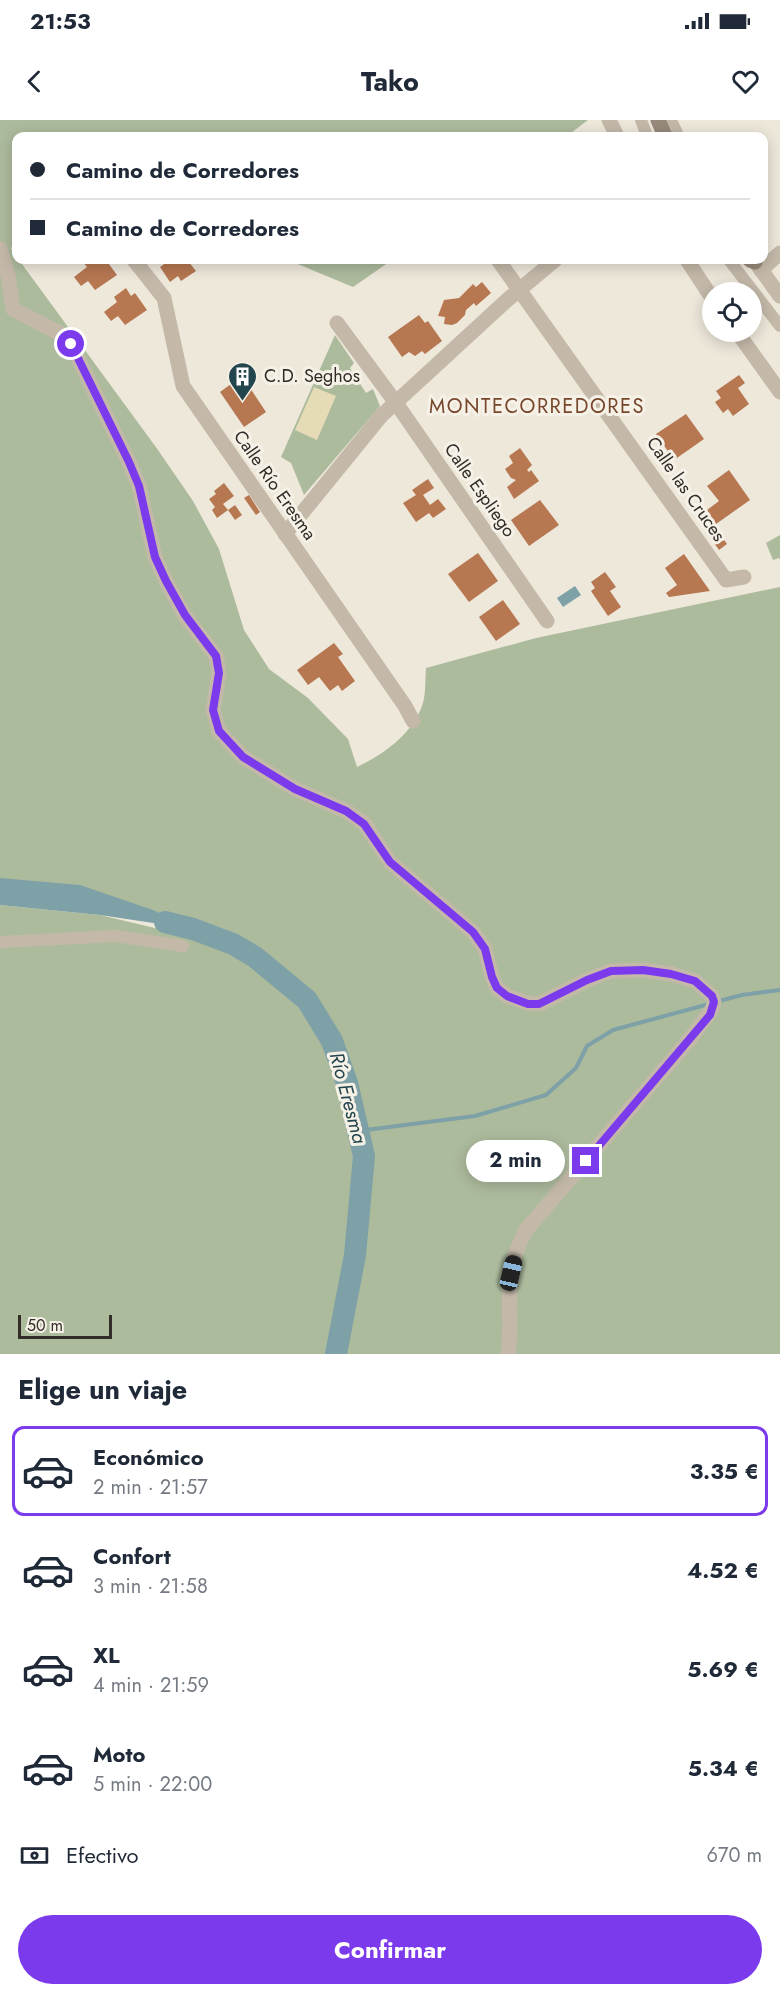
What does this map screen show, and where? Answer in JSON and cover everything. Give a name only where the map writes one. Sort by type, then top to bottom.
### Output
[{"type":"street","points":[[0,249],[8,274],[13,309],[61,334],[71,344],[129,462],[139,486],[159,565],[185,615],[216,656],[219,673],[213,710],[219,731],[243,757],[295,789],[346,811],[364,824],[390,862],[473,932],[485,949],[497,988],[507,996],[528,1004],[539,1004],[587,980],[611,971],[643,970],[671,974],[695,981],[712,996],[714,1002],[712,1010],[697,1031],[526,1230],[517,1250],[511,1273],[508,1354]]},
{"type":"street","name":"Calle Río Eresma","points":[[137,264],[164,298],[183,386],[405,706],[413,721]]},
{"type":"street","name":"Calle las Cruces","points":[[501,264],[726,580],[744,577]]},
{"type":"street","points":[[285,534],[381,416],[550,264]]},
{"type":"street","points":[[690,264],[702,283]]},
{"type":"street","points":[[732,264],[780,326]]},
{"type":"street","points":[[756,264],[780,297]]},
{"type":"street","name":"Calle Espliego","points":[[337,323],[396,403],[547,621]]},
{"type":"street","points":[[744,342],[780,392]]},
{"type":"street","points":[[0,942],[115,936],[157,940],[183,946]]},
{"type":"green space","points":[[0,120],[588,120],[572,132],[12,132],[12,264],[22,264],[193,501],[219,549],[244,630],[269,669],[308,698],[348,739],[357,767],[387,750],[411,726],[423,702],[426,668],[536,638],[780,587],[780,1354],[0,1354],[0,905],[100,915],[197,938],[260,962],[233,944],[193,929],[0,890]]},
{"type":"green space","points":[[298,264],[386,264],[353,287]]},
{"type":"green space","points":[[335,335],[354,363],[350,368],[366,393],[373,389],[380,406],[304,495],[291,463],[281,457]]},
{"type":"green space","points":[[780,535],[780,560],[779,558],[773,560],[766,543]]},
{"type":"sand","points":[[314,387],[336,396],[317,440],[295,430]]},
{"type":"water","points":[[575,586],[581,595],[563,607],[557,598]]},
{"type":"water","points":[[0,878],[80,885],[153,910],[193,929],[100,915],[0,905]]},
{"type":"building","points":[[85,264],[109,264],[117,275],[95,290],[88,281],[81,286],[74,277],[87,267]]},
{"type":"building","points":[[164,264],[190,264],[196,271],[181,281],[178,276],[170,282],[160,267]]},
{"type":"building","points":[[482,282],[491,293],[476,306],[474,303],[466,310],[465,315],[457,323],[444,324],[445,317],[438,316],[444,300],[459,298],[473,284],[476,287]]},
{"type":"building","points":[[126,288],[131,296],[135,293],[147,310],[125,325],[118,316],[111,321],[104,312],[117,302],[114,297]]},
{"type":"building","points":[[419,315],[425,323],[428,321],[442,341],[425,354],[422,351],[415,356],[409,352],[402,357],[388,337]]},
{"type":"building","points":[[739,375],[745,383],[738,388],[749,404],[733,416],[728,409],[723,413],[715,402],[721,398],[716,391]]},
{"type":"building","name":"C.D. Seghos","points":[[242,376],[266,412],[244,427],[220,392]]},
{"type":"building","points":[[686,414],[704,439],[674,460],[656,434]]},
{"type":"building","points":[[520,448],[532,465],[527,470],[529,472],[531,470],[539,481],[514,499],[507,487],[516,480],[511,478],[505,469],[513,463],[509,456]]},
{"type":"building","points":[[729,470],[750,500],[716,524],[707,510],[719,501],[707,486]]},
{"type":"building","points":[[428,479],[434,488],[423,495],[430,505],[438,499],[446,509],[433,518],[429,513],[416,522],[403,503],[416,495],[412,490]]},
{"type":"building","points":[[224,483],[234,496],[223,504],[228,510],[217,518],[212,510],[215,507],[209,499],[216,494],[214,491]]},
{"type":"building","points":[[249,495],[260,512],[256,515],[244,498]]},
{"type":"building","points":[[540,500],[559,525],[529,546],[511,520]]},
{"type":"building","points":[[235,505],[242,515],[235,520],[228,510]]},
{"type":"building","points":[[720,534],[727,544],[719,550],[712,540]]},
{"type":"building","points":[[478,553],[498,581],[469,602],[448,574]]},
{"type":"building","points":[[684,554],[710,591],[669,597],[666,593],[677,585],[665,568]]},
{"type":"building","points":[[605,572],[616,587],[610,591],[621,607],[608,616],[591,591],[595,588],[591,582]]},
{"type":"building","points":[[503,600],[520,624],[496,641],[479,617]]},
{"type":"building","points":[[334,643],[343,654],[338,657],[355,681],[342,691],[338,685],[330,691],[319,677],[308,685],[297,670]]},
{"type":"waterway","name":"Río Eresma","points":[[165,922],[193,929],[233,944],[255,957],[307,1000],[332,1041],[347,1083],[364,1156],[355,1255],[336,1354]]},
{"type":"waterway","points":[[719,1001],[742,995],[780,990]]},
{"type":"waterway","points":[[358,1131],[475,1116],[546,1095],[576,1068],[587,1046],[613,1030],[709,1004]]},
{"type":"place","name":"C.D. Seghos","points":[[243,402]]},
{"type":"district","name":"MONTECORREDORES","points":[[537,406]]},
{"type":"route","points":[[71,344],[139,486],[155,557],[166,581],[185,615],[216,656],[219,673],[213,710],[219,731],[243,757],[295,789],[346,811],[364,824],[390,862],[473,932],[485,949],[497,988],[507,996],[528,1004],[539,1004],[587,980],[611,971],[643,970],[671,974],[695,981],[712,996],[714,1002],[710,1015],[586,1161]]}]
